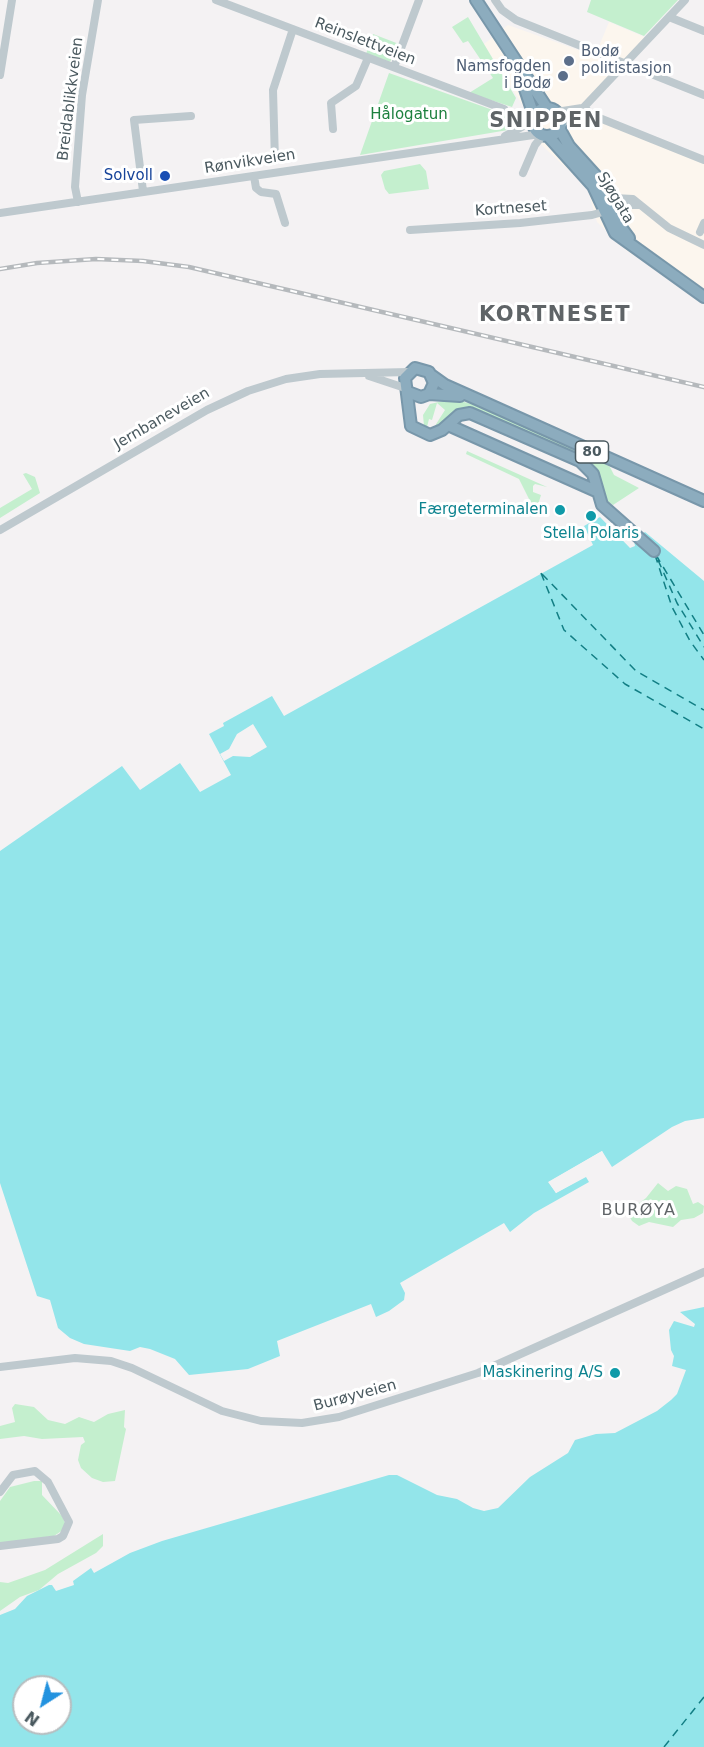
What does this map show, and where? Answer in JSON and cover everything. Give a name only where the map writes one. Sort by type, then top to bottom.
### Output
[{"type":"highway","points":[[476,0],[517,65]]},
{"type":"highway","name":"Sjøgata","points":[[517,65],[552,110],[569,146],[598,178],[608,206]]},
{"type":"highway","name":"Sjøgata","points":[[517,65],[534,118],[544,135],[593,186],[635,245],[704,297]]},
{"type":"highway","points":[[534,118],[540,110],[552,110]]},
{"type":"highway","points":[[544,135],[560,126]]},
{"type":"highway","name":"Jernbaneveien","points":[[409,372],[423,368],[445,385],[704,501]]},
{"type":"highway","points":[[409,372],[404,381],[411,426]]},
{"type":"highway","points":[[411,426],[434,383],[431,375]]},
{"type":"highway","name":"Jernbaneveien","points":[[407,390],[416,397],[450,394],[481,401]]},
{"type":"highway","name":"80","points":[[411,426],[430,435],[448,425],[459,415],[475,414],[580,461],[592,474],[602,505],[654,551]]},
{"type":"highway","name":"80","points":[[448,425],[596,491]]},
{"type":"street","points":[[0,75],[12,0]]},
{"type":"street","name":"Breidablikkveien","points":[[78,202],[75,187],[81,106],[98,0]]},
{"type":"street","name":"Reinslettveien","points":[[216,0],[504,109]]},
{"type":"street","points":[[394,67],[419,0]]},
{"type":"street","points":[[495,0],[502,10],[516,20],[704,95]]},
{"type":"street","points":[[560,126],[584,107],[685,0]]},
{"type":"street","points":[[669,17],[704,31]]},
{"type":"street","points":[[275,161],[273,90],[293,29]]},
{"type":"street","points":[[333,129],[331,103],[356,86],[368,58]]},
{"type":"street","points":[[552,110],[584,107]]},
{"type":"street","points":[[584,107],[592,115],[704,160]]},
{"type":"street","points":[[142,192],[134,120],[191,116]]},
{"type":"street","name":"Rønvikveien","points":[[504,137],[534,118]]},
{"type":"street","points":[[523,173],[535,145],[544,135]]},
{"type":"street","name":"Rønvikveien","points":[[0,213],[504,137],[544,135]]},
{"type":"street","points":[[254,176],[256,188],[261,192],[276,194],[285,223]]},
{"type":"street","name":"Kortneset","points":[[410,230],[520,224],[592,215],[608,206],[639,205],[669,228],[704,245]]},
{"type":"street","points":[[700,232],[704,223]]},
{"type":"street","name":"Jernbaneveien","points":[[0,530],[228,400],[286,380],[320,374],[409,372]]},
{"type":"street","name":"Jernbaneveien","points":[[353,374],[389,381],[407,390]]},
{"type":"street","name":"Burøyveien","points":[[0,1367],[75,1358],[111,1361],[141,1372],[222,1411],[261,1421],[302,1423],[339,1417],[478,1373],[704,1272]]},
{"type":"street","points":[[0,1492],[12,1475],[35,1471],[48,1482],[69,1522],[63,1536],[58,1539],[0,1546]]},
{"type":"shaded area","points":[[609,22],[649,39],[584,107],[704,160],[704,299],[627,251],[597,222],[587,187],[536,140],[532,120],[484,44],[508,25],[595,56]]},
{"type":"green space","points":[[591,0],[678,0],[644,36],[587,12]]},
{"type":"green space","points":[[468,17],[516,98],[512,107],[469,93],[493,78],[468,41],[463,43],[452,27]]},
{"type":"green space","points":[[373,34],[399,44],[390,62],[366,54]]},
{"type":"green space","name":"Hålogatun","points":[[389,73],[504,114],[510,118],[514,129],[360,155]]},
{"type":"green space","points":[[420,164],[426,171],[429,189],[389,194],[381,175],[384,171]]},
{"type":"green space","points":[[452,399],[472,404],[598,459],[610,467],[614,475],[639,488],[613,505],[606,500],[596,471],[586,460],[472,409],[459,410],[433,429],[445,410],[437,403],[432,420],[429,419],[427,427],[424,426],[423,415],[430,404]]},
{"type":"green space","points":[[467,451],[547,487],[535,484],[533,486],[533,492],[541,495],[537,508],[534,509],[519,479],[466,454]]},
{"type":"green space","points":[[23,474],[35,477],[40,493],[0,518],[0,508],[32,489]]},
{"type":"green space","points":[[658,1183],[668,1191],[676,1186],[687,1189],[693,1204],[698,1202],[704,1206],[703,1213],[694,1218],[681,1220],[673,1227],[649,1222],[639,1226],[632,1221],[627,1212],[646,1198]]},
{"type":"green space","points":[[15,1404],[34,1407],[48,1420],[65,1424],[79,1417],[94,1422],[108,1414],[125,1410],[124,1427],[126,1429],[115,1481],[103,1482],[92,1478],[81,1468],[78,1460],[81,1445],[85,1442],[83,1437],[42,1439],[24,1436],[0,1439],[0,1426],[15,1422],[12,1408]]},
{"type":"green space","points":[[42,1481],[42,1495],[62,1516],[65,1523],[63,1530],[54,1536],[0,1543],[0,1501],[10,1487]]},
{"type":"green space","points":[[103,1534],[103,1546],[96,1553],[58,1574],[39,1590],[20,1597],[0,1611],[0,1582],[8,1583],[45,1570]]},
{"type":"water","points":[[600,517],[630,548],[635,546],[634,541],[645,532],[704,581],[704,1118],[685,1121],[672,1127],[612,1167],[602,1151],[549,1182],[556,1193],[586,1177],[589,1182],[534,1213],[510,1232],[504,1223],[400,1283],[405,1293],[404,1300],[389,1311],[376,1317],[371,1304],[277,1341],[280,1356],[248,1369],[189,1375],[175,1359],[150,1349],[140,1347],[130,1351],[84,1344],[70,1338],[58,1328],[50,1300],[37,1296],[0,1183],[0,851],[122,766],[140,790],[180,763],[200,792],[231,775],[209,734],[224,726],[223,723],[272,696],[284,716],[593,545],[584,526]]},
{"type":"water","points":[[704,1307],[704,1747],[0,1747],[0,1615],[15,1609],[27,1596],[49,1585],[52,1585],[56,1591],[74,1585],[73,1581],[91,1568],[94,1573],[130,1553],[162,1541],[389,1475],[397,1475],[437,1495],[457,1499],[473,1508],[484,1511],[498,1508],[530,1477],[568,1453],[575,1440],[596,1434],[615,1433],[657,1411],[671,1400],[677,1394],[686,1370],[672,1366],[674,1356],[671,1350],[669,1330],[674,1321],[694,1327],[695,1324],[680,1312]]},
{"type":"pier","points":[[253,724],[267,747],[250,757],[233,756],[224,761],[220,754],[229,749],[237,734]]},
{"type":"pier","points":[[602,1151],[608,1164],[605,1165],[601,1155],[553,1183],[557,1189],[585,1174],[588,1175],[556,1193],[548,1182]]},
{"type":"ferry route","points":[[655,555],[672,607],[690,641],[704,660]]},
{"type":"ferry route","points":[[656,555],[704,635]]},
{"type":"ferry route","points":[[658,560],[677,603],[704,647]]},
{"type":"ferry route","points":[[541,573],[564,630],[625,684],[704,729]]},
{"type":"ferry route","points":[[542,574],[636,671],[704,710]]},
{"type":"ferry route","points":[[664,1747],[704,1697]]},
{"type":"railway","points":[[0,269],[37,263],[96,259],[143,261],[189,267],[704,387]]},
{"type":"place","name":"Bodø politistasjon","points":[[569,61]]},
{"type":"place","name":"Namsfogden i Bodø","points":[[563,76]]},
{"type":"place","name":"Solvoll","points":[[165,176]]},
{"type":"place","name":"Færgeterminalen","points":[[560,510]]},
{"type":"place","name":"Stella Polaris","points":[[591,516]]},
{"type":"place","name":"Maskinering A/S","points":[[615,1373]]},
{"type":"district","name":"SNIPPEN","points":[[546,122]]},
{"type":"district","name":"KORTNESET","points":[[555,316]]},
{"type":"district","name":"BURØYA","points":[[639,1211]]}]
